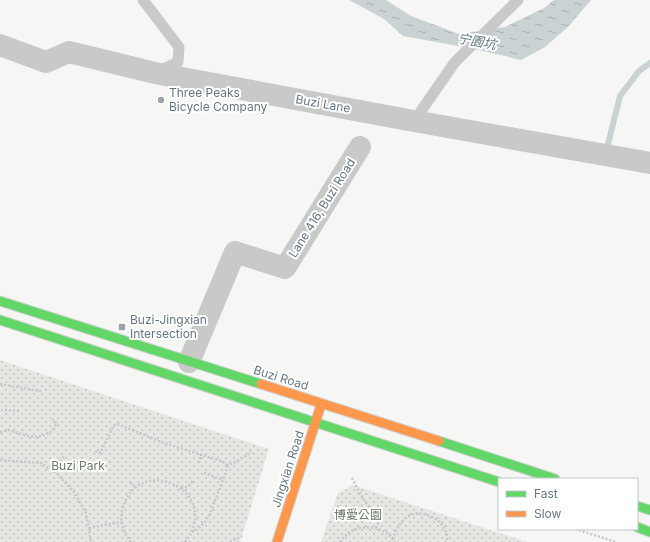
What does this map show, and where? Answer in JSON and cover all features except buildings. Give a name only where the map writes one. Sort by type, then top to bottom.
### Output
[{"type":"main road","name":"Buzi Road","points":[[0,301],[552,478]]},
{"type":"main road","points":[[0,320],[498,482]]},
{"type":"main road","name":"Jingxian Road","points":[[277,542],[321,403]]},
{"type":"main road","points":[[638,506],[650,510]]},
{"type":"main road","points":[[638,527],[650,532]]},
{"type":"street","name":"Buzi Lane","points":[[0,45],[46,62],[69,52],[155,73],[650,163]]},
{"type":"street","name":"Lane 416, Buzi Road","points":[[189,362],[236,252],[285,268],[360,147]]},
{"type":"lane","points":[[143,0],[179,47],[178,62],[155,73]]},
{"type":"lane","points":[[414,121],[455,62],[518,0]]},
{"type":"path","points":[[0,384],[40,391],[40,393]]},
{"type":"path","points":[[5,410],[20,411]]},
{"type":"path","points":[[0,432],[8,430],[28,436],[42,436],[52,431],[58,424],[52,419]]},
{"type":"path","points":[[95,451],[100,453],[116,424],[164,443],[226,463],[228,466]]},
{"type":"path","points":[[192,532],[206,522],[228,466],[252,452]]},
{"type":"path","points":[[199,463],[201,454]]},
{"type":"path","points":[[53,471],[64,456]]},
{"type":"path","points":[[0,460],[41,463],[58,474],[74,492],[86,513],[91,542]]},
{"type":"path","points":[[204,473],[223,480]]},
{"type":"path","points":[[352,478],[361,496],[376,516],[378,522],[376,529]]},
{"type":"path","points":[[131,542],[124,532],[121,522],[125,501],[131,492],[140,485],[150,481],[161,480],[171,482],[181,488],[193,505],[195,516],[194,526],[190,536],[185,542]]},
{"type":"path","points":[[181,488],[187,488],[194,480]]},
{"type":"path","points":[[131,483],[136,488]]},
{"type":"path","points":[[340,542],[345,535],[352,530],[370,527],[388,534],[394,540],[401,522],[410,515],[416,514],[430,517],[438,521],[445,529],[447,534],[447,542]]},
{"type":"path","points":[[88,528],[121,522]]},
{"type":"path","points":[[578,530],[616,542]]},
{"type":"path","points":[[230,542],[242,536]]},
{"type":"green space","name":"Buzi Park","points":[[0,360],[269,449],[240,542],[0,542]]},
{"type":"green space","name":"博愛公園","points":[[353,485],[527,542],[321,542],[338,493]]},
{"type":"water","name":"宁園坑","points":[[349,0],[386,0],[411,16],[459,34],[505,27],[544,8],[554,0],[591,0],[568,27],[545,47],[521,60],[475,49],[403,36],[384,19]]},
{"type":"waterway","points":[[607,148],[620,96],[639,71],[650,63]]},
{"type":"traffic: fast","points":[[0,301],[261,384]]},
{"type":"traffic: fast","points":[[0,320],[498,482]]},
{"type":"traffic: fast","points":[[439,441],[552,478]]},
{"type":"traffic: fast","points":[[638,506],[650,510]]},
{"type":"traffic: fast","points":[[638,527],[650,532]]},
{"type":"traffic: slow","points":[[261,384],[439,441]]},
{"type":"traffic: slow","points":[[277,542],[320,408]]},
{"type":"place","name":"Three Peaks Bicycle Company","points":[[161,100]]},
{"type":"place","name":"Buzi-Jingxian Intersection","points":[[122,327]]}]
